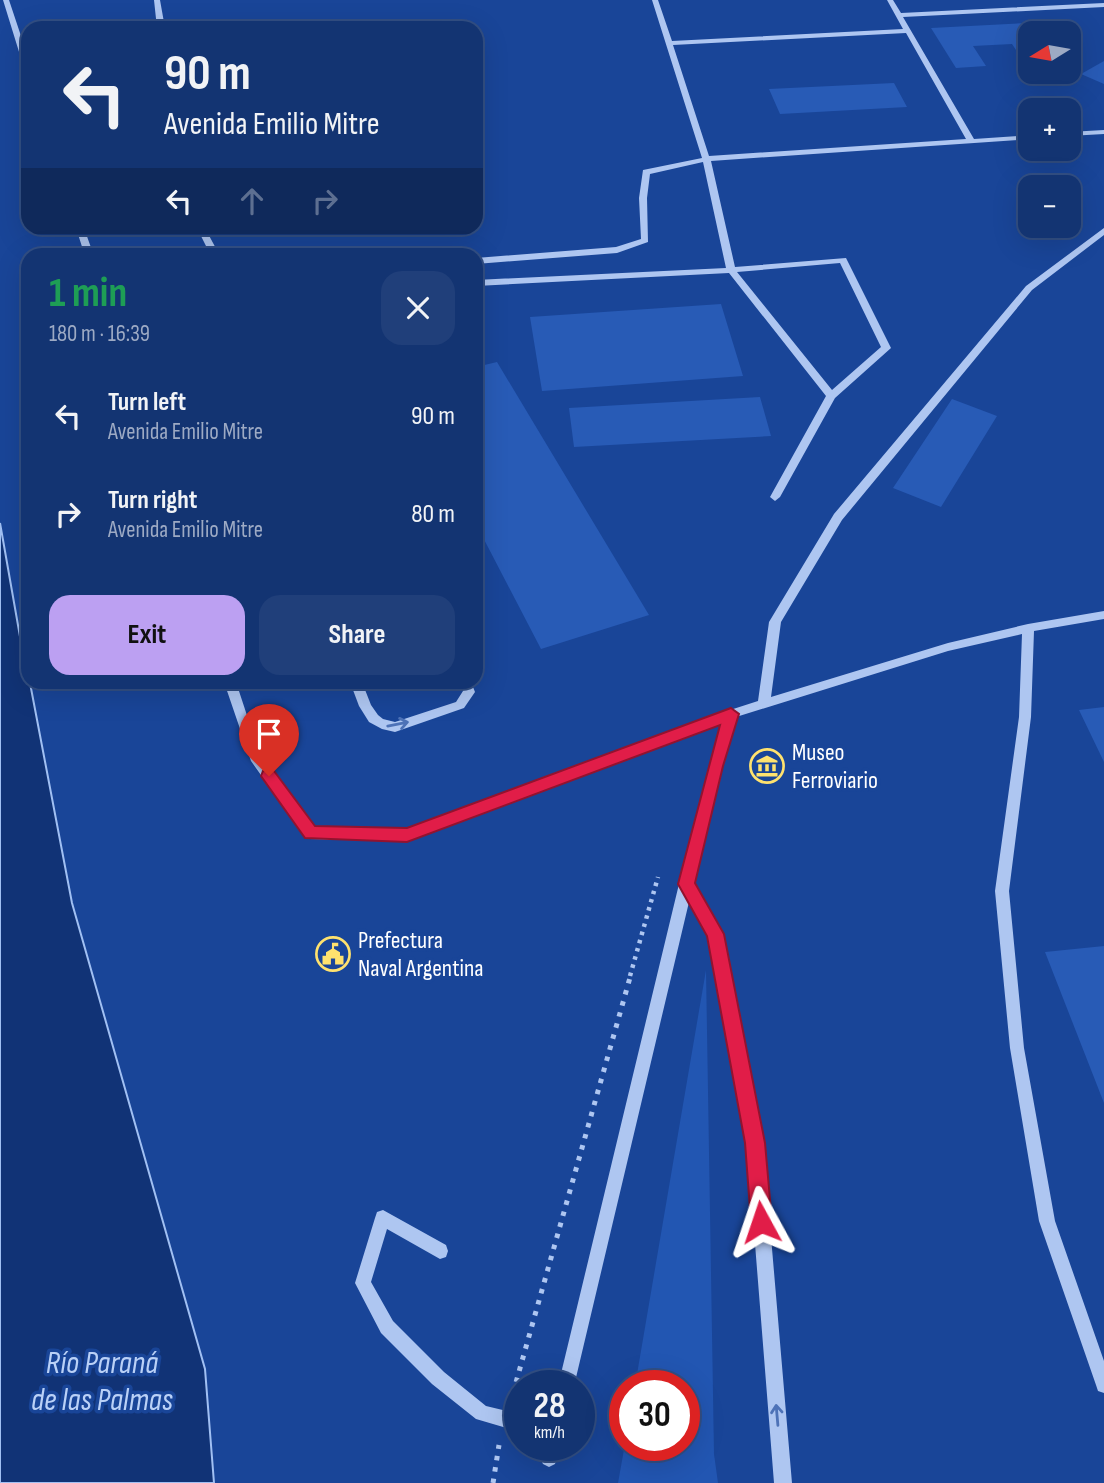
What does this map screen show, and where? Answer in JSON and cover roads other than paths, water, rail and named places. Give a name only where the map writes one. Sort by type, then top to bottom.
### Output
[{"type":"street","points":[[6,0],[21,46]]},
{"type":"street","points":[[157,0],[160,21]]},
{"type":"street","points":[[655,0],[706,159],[731,270],[831,396]]},
{"type":"street","points":[[890,0],[971,141]]},
{"type":"street","points":[[899,15],[1104,5]]},
{"type":"street","points":[[668,43],[908,31]]},
{"type":"street","points":[[1081,133],[1104,132]]},
{"type":"street","points":[[483,260],[617,250],[645,240],[643,198],[646,172],[706,159]]},
{"type":"street","points":[[764,704],[775,622],[838,517],[1029,288],[1104,231]]},
{"type":"street","points":[[731,270],[843,260],[886,348],[831,396],[775,497]]},
{"type":"street","points":[[232,689],[255,757],[310,833],[407,835],[731,714],[948,647],[1028,628],[1104,615]]},
{"type":"street","points":[[1028,628],[1025,717],[1002,891],[1017,1048],[1047,1221],[1104,1385]]},
{"type":"street","points":[[359,689],[370,716],[384,726],[395,727],[460,705],[468,689]]},
{"type":"street","points":[[570,1370],[715,766],[731,714]]},
{"type":"street","points":[[687,884],[715,934],[755,1143],[783,1483]]},
{"type":"street","points":[[440,1251],[383,1218],[363,1283],[387,1328],[438,1378],[482,1413],[504,1419]]},
{"type":"lane","points":[[706,159],[1018,138]]},
{"type":"lane","points":[[483,283],[731,270]]},
{"type":"water","name":"Río Paraná de las Palmas","points":[[0,523],[21,642],[21,689],[31,689],[72,903],[205,1369],[214,1483],[0,1483]]},
{"type":"place","name":"Museo Ferroviario","points":[[767,766]]},
{"type":"place","name":"Prefectura Naval Argentina","points":[[333,954]]}]
